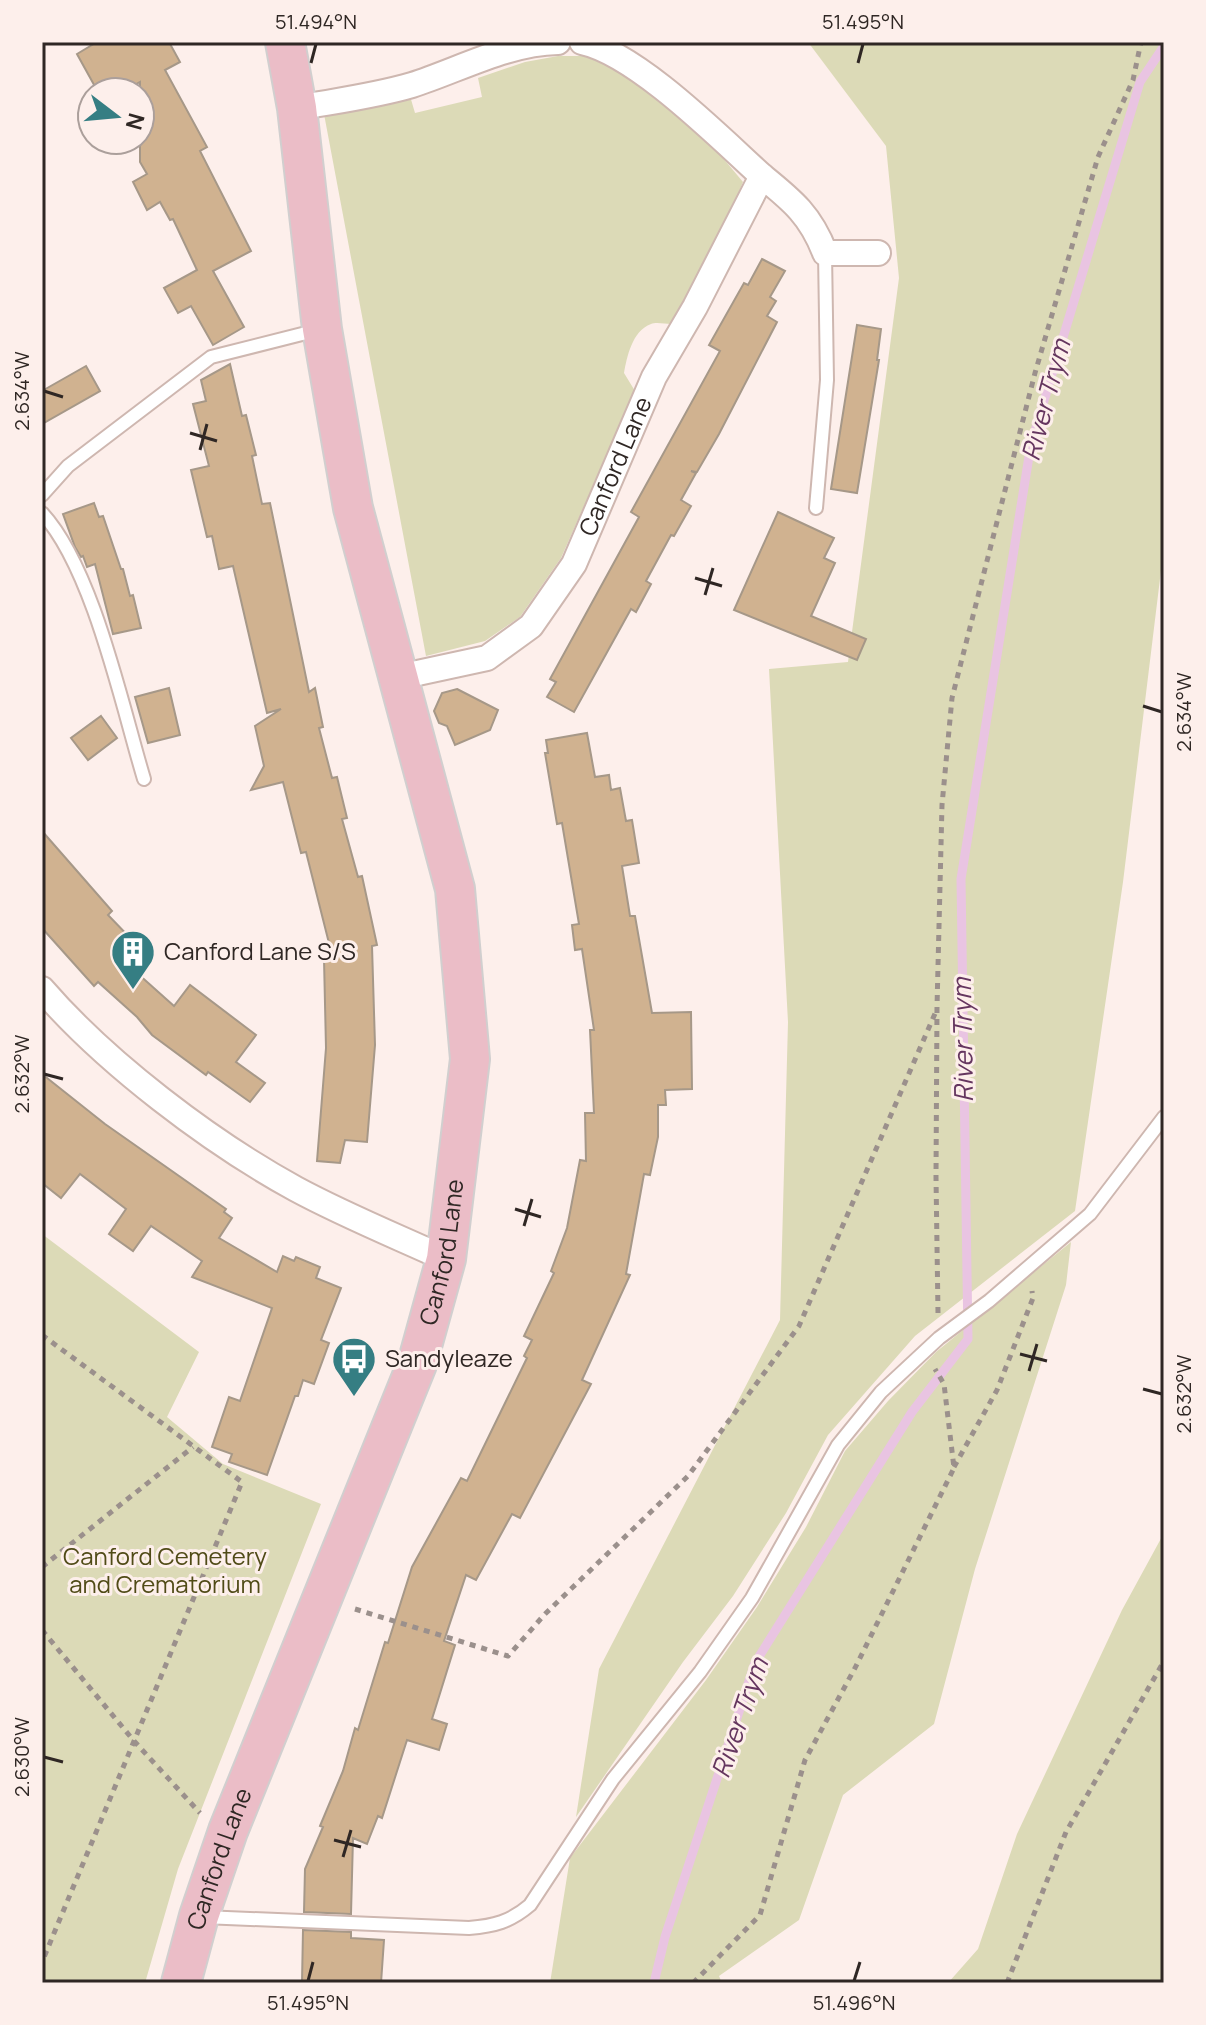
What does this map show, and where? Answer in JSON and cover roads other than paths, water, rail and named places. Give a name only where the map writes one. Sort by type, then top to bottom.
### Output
[{"type":"main road","name":"Canford Lane","points":[[181,1983],[199,1916],[228,1831],[417,1364],[446,1259],[470,1059],[455,889],[353,508],[322,329],[297,108],[285,42]]},
{"type":"street","points":[[297,108],[409,86],[496,55],[558,42]]},
{"type":"street","points":[[582,42],[614,54],[637,71],[795,202],[808,218],[825,253],[878,253]]},
{"type":"street","name":"Canford Lane","points":[[399,677],[487,658],[531,626],[574,564],[654,377],[695,307],[762,176]]},
{"type":"street","points":[[42,989],[108,1055],[253,1164],[299,1190],[446,1259]]},
{"type":"lane","points":[[816,508],[827,380],[825,253]]},
{"type":"lane","points":[[42,495],[68,466],[211,357],[322,329]]},
{"type":"lane","points":[[42,513],[56,528],[81,579],[105,645],[144,779]]},
{"type":"lane","points":[[199,1916],[469,1928],[504,1923],[516,1917],[530,1905],[613,1779],[700,1672],[752,1598],[838,1445],[881,1392],[939,1338],[989,1301],[1090,1214],[1164,1117]]},
{"type":"waterway","name":"River Trym","points":[[654,1983],[665,1937],[755,1663],[912,1412],[968,1339],[961,879],[1031,444],[1140,82],[1164,46]]},
{"type":"place","name":"Canford Lane S/S","points":[[133,991]]},
{"type":"place","name":"Sandyleaze","points":[[354,1398]]},
{"type":"park label","name":"Canford Cemetery and Crematorium","points":[[165,1571]]}]
